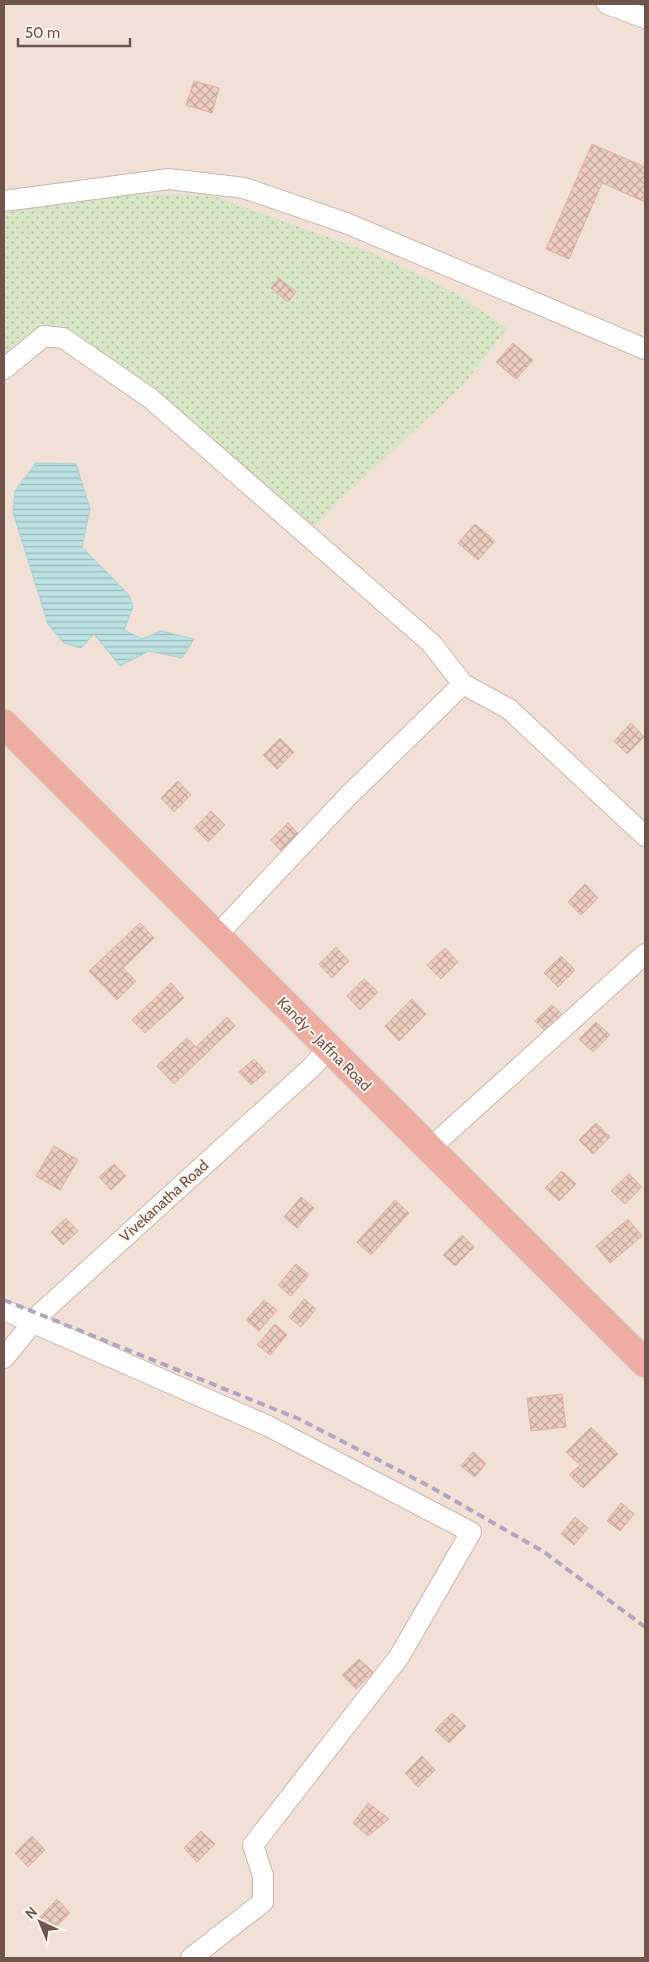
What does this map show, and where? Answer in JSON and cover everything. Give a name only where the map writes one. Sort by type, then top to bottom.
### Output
[{"type":"highway","name":"Kandy - Jaffna Road","points":[[4,724],[645,1363]]},
{"type":"street","points":[[607,4],[645,18]]},
{"type":"street","points":[[4,201],[169,179],[244,188],[346,223],[645,349]]},
{"type":"street","points":[[4,369],[44,336],[63,338],[150,398],[431,643],[463,684],[509,710],[645,836]]},
{"type":"street","points":[[216,936],[348,796],[463,684]]},
{"type":"street","points":[[429,1149],[645,954]]},
{"type":"street","name":"Vivekanatha Road","points":[[4,1358],[40,1314],[328,1049]]},
{"type":"street","points":[[4,1310],[32,1324],[268,1426],[471,1532],[399,1656],[253,1844],[263,1876],[262,1902],[191,1958]]},
{"type":"shaded area","points":[[4,4],[645,4],[645,1958],[4,1958]]},
{"type":"green space","points":[[122,194],[210,195],[378,255],[455,293],[507,328],[463,385],[325,514],[314,528],[58,324],[4,359],[4,210]]},
{"type":"water","points":[[36,463],[76,464],[90,509],[82,547],[129,595],[133,607],[124,630],[142,639],[161,631],[194,639],[182,658],[149,651],[120,666],[94,634],[81,648],[64,643],[48,624],[13,512],[15,491]]},
{"type":"building","points":[[194,81],[219,88],[212,113],[186,105]]},
{"type":"building","points":[[592,144],[645,167],[645,202],[602,183],[569,259],[546,249]]},
{"type":"building","points":[[279,278],[296,292],[288,302],[271,288]]},
{"type":"building","points":[[513,343],[533,360],[516,379],[496,362]]},
{"type":"building","points":[[475,524],[495,541],[478,560],[458,543]]},
{"type":"building","points":[[631,723],[644,737],[627,754],[614,741]]},
{"type":"building","points":[[280,738],[294,752],[277,769],[263,755]]},
{"type":"building","points":[[178,781],[191,795],[174,812],[161,798]]},
{"type":"building","points":[[211,811],[225,825],[208,842],[194,828]]},
{"type":"building","points":[[288,823],[301,837],[284,854],[271,840]]},
{"type":"building","points":[[585,884],[598,898],[581,915],[568,902]]},
{"type":"building","points":[[140,923],[154,938],[123,968],[136,981],[117,1000],[89,971]]},
{"type":"building","points":[[336,947],[349,961],[332,978],[319,964]]},
{"type":"building","points":[[445,948],[458,962],[441,979],[427,965]]},
{"type":"building","points":[[561,956],[575,970],[558,987],[544,973]]},
{"type":"building","points":[[364,979],[378,992],[360,1010],[347,996]]},
{"type":"building","points":[[171,983],[184,998],[145,1033],[132,1020]]},
{"type":"building","points":[[412,999],[426,1014],[399,1041],[385,1026]]},
{"type":"building","points":[[552,1005],[566,1018],[549,1035],[535,1021]]},
{"type":"building","points":[[227,1017],[235,1026],[174,1084],[157,1066],[187,1038],[196,1047]]},
{"type":"building","points":[[596,1022],[610,1035],[593,1052],[579,1039]]},
{"type":"building","points":[[254,1059],[266,1072],[251,1085],[239,1072]]},
{"type":"building","points":[[596,1123],[610,1137],[593,1154],[579,1140]]},
{"type":"building","points":[[54,1146],[78,1160],[60,1190],[36,1176]]},
{"type":"building","points":[[114,1164],[126,1176],[111,1190],[99,1177]]},
{"type":"building","points":[[562,1171],[576,1184],[559,1201],[545,1188]]},
{"type":"building","points":[[629,1174],[642,1187],[625,1204],[611,1191]]},
{"type":"building","points":[[301,1197],[314,1208],[297,1228],[284,1217]]},
{"type":"building","points":[[395,1200],[409,1213],[371,1255],[357,1242]]},
{"type":"building","points":[[66,1218],[78,1231],[63,1245],[51,1232]]},
{"type":"building","points":[[628,1219],[642,1236],[610,1263],[596,1246]]},
{"type":"building","points":[[462,1235],[474,1247],[455,1266],[443,1255]]},
{"type":"building","points":[[296,1264],[309,1275],[291,1296],[278,1285]]},
{"type":"building","points":[[304,1299],[316,1309],[301,1327],[289,1317]]},
{"type":"building","points":[[264,1300],[277,1310],[259,1331],[246,1320]]},
{"type":"building","points":[[275,1324],[287,1335],[270,1355],[257,1345]]},
{"type":"building","points":[[562,1394],[566,1427],[531,1431],[527,1398]]},
{"type":"building","points":[[591,1427],[618,1454],[583,1488],[569,1475],[580,1465],[566,1452]]},
{"type":"building","points":[[473,1452],[486,1463],[475,1477],[461,1466]]},
{"type":"building","points":[[621,1503],[634,1514],[620,1531],[607,1521]]},
{"type":"building","points":[[575,1517],[588,1528],[574,1545],[561,1534]]},
{"type":"building","points":[[359,1659],[373,1672],[356,1689],[342,1675]]},
{"type":"building","points":[[452,1713],[466,1726],[449,1743],[435,1730]]},
{"type":"building","points":[[422,1756],[435,1770],[418,1787],[405,1773]]},
{"type":"building","points":[[368,1803],[389,1819],[368,1836],[353,1823]]},
{"type":"building","points":[[201,1831],[215,1844],[197,1862],[184,1848]]},
{"type":"building","points":[[32,1836],[45,1850],[28,1867],[15,1853]]},
{"type":"building","points":[[57,1899],[70,1913],[53,1930],[40,1917]]},
{"type":"railway","points":[[4,1300],[299,1419],[429,1486],[544,1552],[645,1627]]}]
